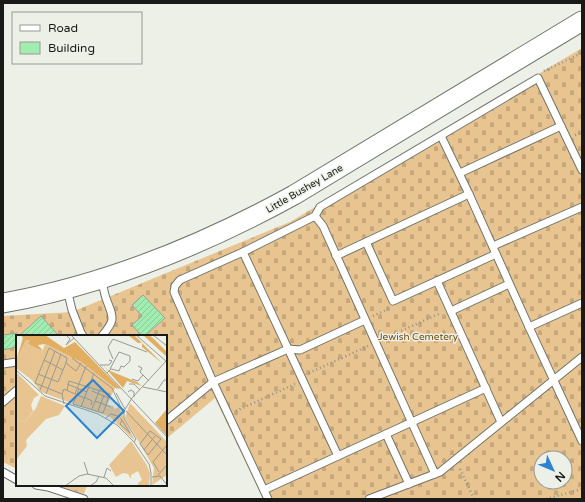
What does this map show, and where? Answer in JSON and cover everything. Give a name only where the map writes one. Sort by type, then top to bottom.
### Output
[{"type":"street","name":"Little Bushey Lane","points":[[3,303],[67,289],[102,278],[171,254],[255,216],[294,195],[582,21]]},
{"type":"lane","points":[[268,499],[213,382],[174,292],[175,286],[180,280],[243,252],[315,216],[320,207],[538,78],[582,170]]},
{"type":"lane","points":[[460,173],[562,126]]},
{"type":"lane","points":[[440,136],[460,173],[509,284],[582,441]]},
{"type":"lane","points":[[336,256],[469,194]]},
{"type":"lane","points":[[493,246],[582,207]]},
{"type":"lane","points":[[315,216],[323,226],[435,474]]},
{"type":"lane","points":[[366,242],[393,300],[496,254]]},
{"type":"lane","points":[[243,252],[338,456]]},
{"type":"lane","points":[[102,278],[106,300],[113,315],[110,326],[103,335]]},
{"type":"lane","points":[[437,281],[501,422]]},
{"type":"lane","points":[[451,311],[509,284]]},
{"type":"lane","points":[[67,289],[72,310],[82,335]]},
{"type":"lane","points":[[529,327],[582,303]]},
{"type":"lane","points":[[167,420],[213,382],[288,349],[300,350],[365,320]]},
{"type":"lane","points":[[369,499],[440,472],[582,357]]},
{"type":"lane","points":[[3,364],[16,362]]},
{"type":"lane","points":[[264,490],[486,388]]},
{"type":"lane","points":[[3,402],[16,391]]},
{"type":"lane","points":[[386,434],[409,484]]},
{"type":"lane","points":[[3,472],[16,479]]},
{"type":"lane","points":[[42,486],[84,499]]},
{"type":"path","points":[[538,78],[543,72],[582,53]]},
{"type":"path","points":[[365,320],[396,306],[393,300]]},
{"type":"path","points":[[228,415],[303,380]]},
{"type":"path","points":[[456,460],[474,499]]},
{"type":"path","points":[[546,499],[582,489]]},
{"type":"green space","name":"Jewish Cemetery","points":[[582,48],[582,499],[263,499],[215,398],[167,438],[167,335],[16,335],[16,468],[3,462],[3,316],[72,312],[290,222]]},
{"type":"green space","points":[[59,486],[87,486],[84,494]]},
{"type":"building","points":[[143,295],[165,318],[146,335],[141,335],[132,325],[142,316],[132,305]]},
{"type":"building","points":[[41,316],[58,335],[20,335]]},
{"type":"building","points":[[17,333],[16,347],[3,350],[3,335]]}]
